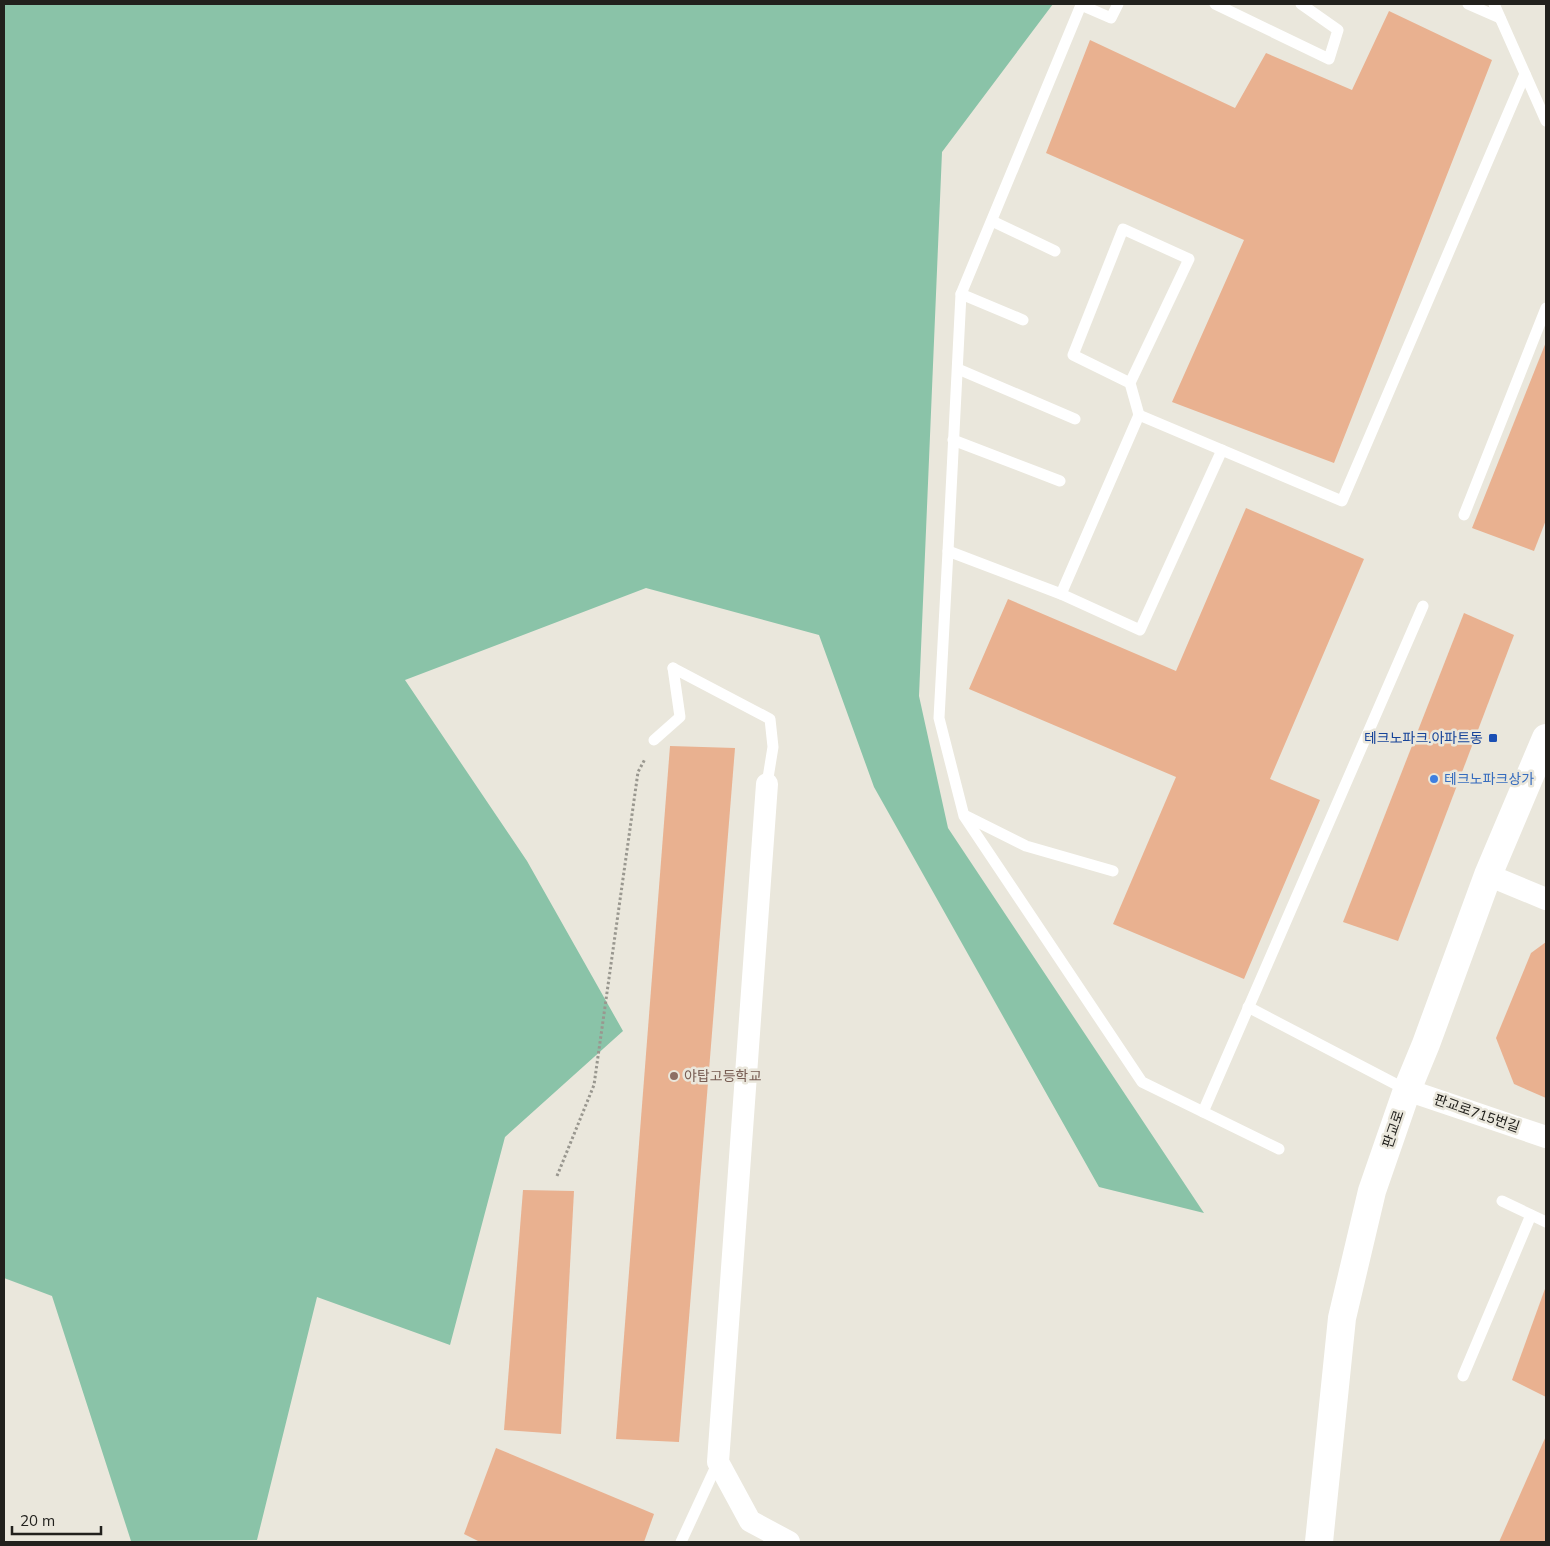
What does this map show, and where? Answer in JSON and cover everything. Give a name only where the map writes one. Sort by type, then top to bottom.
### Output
[{"type":"main road","name":"판교로","points":[[1319,1542],[1342,1318],[1372,1191],[1407,1090],[1488,876],[1546,738]]},
{"type":"street","points":[[767,784],[718,1462],[750,1521],[789,1542]]},
{"type":"street","points":[[1488,876],[1546,899]]},
{"type":"street","name":"판교로715번길","points":[[1407,1090],[1546,1137]]},
{"type":"lane","points":[[1118,4],[1111,18],[1081,5],[961,294],[939,718],[964,816],[1142,1082],[1279,1149]]},
{"type":"lane","points":[[1215,4],[1329,59],[1338,30],[1301,4]]},
{"type":"lane","points":[[1468,4],[1500,18]]},
{"type":"lane","points":[[1494,4],[1546,121]]},
{"type":"lane","points":[[1139,414],[1342,501],[1525,74]]},
{"type":"lane","points":[[992,221],[1055,251]]},
{"type":"lane","points":[[1061,594],[1139,414],[1130,382],[1189,259],[1123,229],[1073,355],[1130,382]]},
{"type":"lane","points":[[961,294],[1023,320]]},
{"type":"lane","points":[[1464,515],[1546,308]]},
{"type":"lane","points":[[958,369],[1075,419]]},
{"type":"lane","points":[[953,440],[1060,481]]},
{"type":"lane","points":[[948,551],[1061,594],[1140,630],[1222,450]]},
{"type":"lane","points":[[1203,1112],[1423,606]]},
{"type":"lane","points":[[654,740],[680,717],[673,668],[770,719],[773,747],[767,784]]},
{"type":"lane","points":[[964,816],[1026,846],[1113,871]]},
{"type":"lane","points":[[1248,1007],[1407,1090]]},
{"type":"lane","points":[[1502,1201],[1546,1222]]},
{"type":"lane","points":[[1463,1376],[1531,1215]]},
{"type":"lane","points":[[681,1542],[718,1462]]},
{"type":"path","points":[[557,1176],[594,1085],[638,772],[654,740]]},
{"type":"green space","points":[[4,4],[1053,4],[942,152],[919,696],[948,828],[1204,1213],[1099,1187],[874,787],[819,635],[646,588],[405,680],[527,861],[623,1031],[505,1137],[450,1345],[317,1297],[257,1540],[131,1541],[52,1296],[4,1278]]},
{"type":"building","points":[[1389,11],[1492,60],[1334,463],[1172,402],[1244,240],[1046,153],[1090,40],[1235,108],[1266,53],[1352,90]]},
{"type":"building","points":[[1546,342],[1546,520],[1534,551],[1472,528]]},
{"type":"building","points":[[1246,508],[1364,559],[1270,779],[1320,800],[1244,979],[1113,924],[1176,777],[969,689],[1008,599],[1176,671]]},
{"type":"building","points":[[1464,613],[1514,635],[1398,941],[1343,922]]},
{"type":"building","points":[[670,746],[735,748],[679,1442],[616,1439]]},
{"type":"building","points":[[1546,942],[1546,1098],[1514,1084],[1496,1038],[1531,953]]},
{"type":"building","points":[[523,1190],[574,1191],[561,1434],[504,1430]]},
{"type":"building","points":[[1546,1286],[1546,1397],[1512,1380]]},
{"type":"building","points":[[1546,1436],[1546,1542],[1499,1542]]},
{"type":"building","points":[[496,1448],[654,1514],[644,1542],[480,1542],[464,1534]]},
{"type":"place","name":"테크노파크.아파트동","points":[[1493,738]]},
{"type":"place","name":"테크노파크상가","points":[[1434,779]]},
{"type":"place","name":"야탑고등학교","points":[[674,1076]]}]
